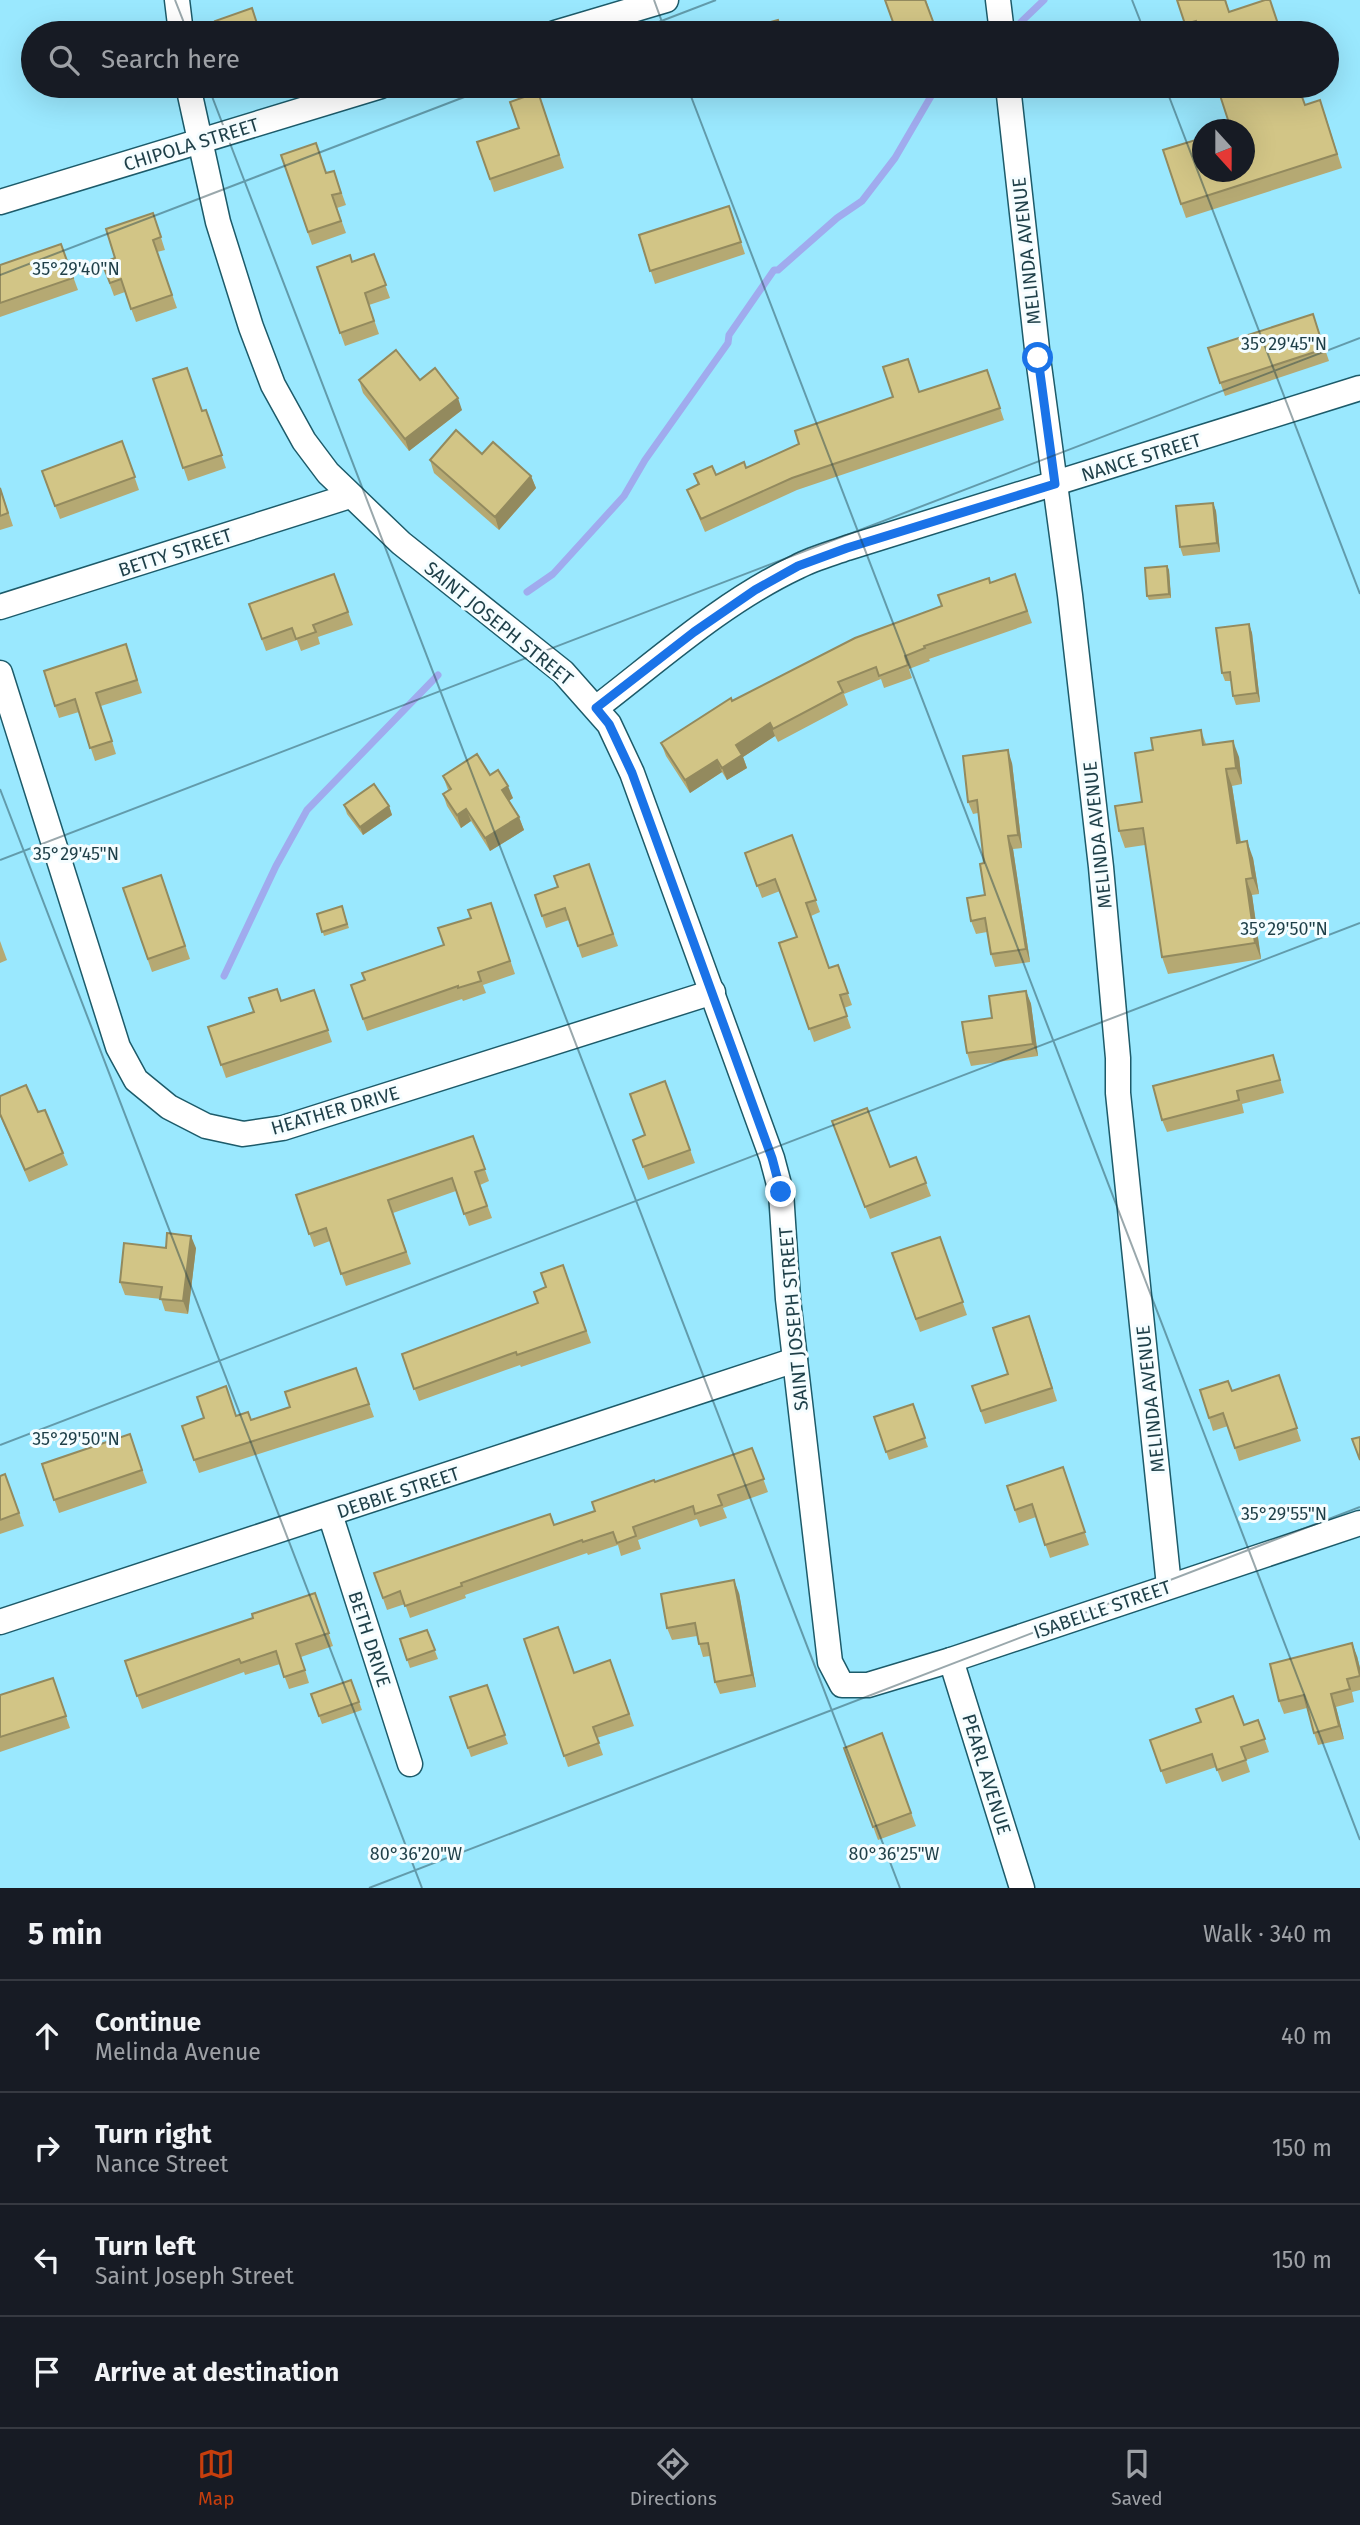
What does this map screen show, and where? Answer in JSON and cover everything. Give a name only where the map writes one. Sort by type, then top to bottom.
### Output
[{"type":"street","points":[[177,0],[180,21]]},
{"type":"street","points":[[595,21],[666,0]]},
{"type":"street","points":[[998,0],[1001,21]]},
{"type":"street","name":"SAINT JOSEPH STREET","points":[[190,98],[218,222],[250,327],[273,385],[304,441],[349,496],[401,543],[563,672],[609,724],[632,773],[713,992],[772,1158],[781,1192],[788,1299],[830,1662],[842,1685]]},
{"type":"street","name":"CHIPOLA STREET","points":[[0,202],[341,98]]},
{"type":"street","name":"MELINDA AVENUE","points":[[1009,98],[1101,867],[1118,1058],[1118,1093],[1169,1586]]},
{"type":"street","name":"NANCE STREET","points":[[596,708],[694,632],[755,590],[798,566],[847,548],[1360,388]]},
{"type":"street","name":"BETTY STREET","points":[[0,607],[349,496]]},
{"type":"street","name":"HEATHER DRIVE","points":[[0,673],[118,1047],[136,1080],[169,1107],[206,1126],[243,1134],[283,1128],[713,992]]},
{"type":"street","name":"DEBBIE STREET","points":[[0,1622],[795,1360]]},
{"type":"street","name":"BETH DRIVE","points":[[330,1514],[410,1764]]},
{"type":"street","name":"ISABELLE STREET","points":[[842,1685],[868,1685],[951,1660],[1360,1523]]},
{"type":"street","name":"PEARL AVENUE","points":[[951,1660],[1022,1888]]},
{"type":"building","points":[[885,0],[925,0],[933,21],[893,21]]},
{"type":"building","points":[[1177,0],[1225,0],[1229,12],[1270,0],[1277,21],[1196,21],[1184,21]]},
{"type":"building","points":[[252,8],[256,21],[215,21]]},
{"type":"building","points":[[521,98],[540,98],[559,155],[490,179],[477,142],[519,128],[510,102]]},
{"type":"building","points":[[1221,98],[1302,98],[1305,105],[1320,100],[1337,154],[1255,180],[1255,119],[1228,119]]},
{"type":"building","points":[[1192,141],[1192,182],[1250,182],[1181,204],[1163,150]]},
{"type":"building","points":[[316,143],[326,173],[334,171],[341,193],[332,195],[341,221],[308,232],[281,155]]},
{"type":"building","points":[[729,206],[741,242],[650,271],[639,235]]},
{"type":"building","points":[[153,213],[161,237],[153,240],[172,295],[131,309],[121,279],[110,283],[102,263],[115,258],[106,229]]},
{"type":"building","points":[[61,244],[73,278],[0,303],[0,265]]},
{"type":"building","points":[[374,254],[386,285],[365,293],[374,321],[340,333],[317,267],[350,255],[352,262]]},
{"type":"building","points":[[1313,314],[1324,349],[1220,383],[1208,348]]},
{"type":"building","points":[[396,350],[420,380],[435,368],[458,398],[405,439],[359,380]]},
{"type":"building","points":[[908,359],[919,392],[987,370],[1000,408],[792,478],[701,519],[687,490],[699,484],[694,474],[712,466],[716,475],[744,462],[746,468],[799,444],[795,431],[893,397],[883,367]]},
{"type":"building","points":[[187,368],[202,411],[206,410],[222,455],[183,468],[153,379]]},
{"type":"building","points":[[456,430],[482,454],[493,442],[531,476],[495,517],[430,460]]},
{"type":"building","points":[[122,441],[135,477],[55,506],[42,471]]},
{"type":"building","points":[[0,488],[8,513],[0,516]]},
{"type":"building","points":[[1213,503],[1217,543],[1180,547],[1176,506]]},
{"type":"building","points":[[1167,566],[1169,594],[1147,596],[1145,568]]},
{"type":"building","points":[[334,574],[348,612],[313,625],[316,632],[296,639],[292,628],[262,639],[249,604]]},
{"type":"building","points":[[1015,574],[1027,611],[924,646],[925,648],[905,656],[908,665],[879,676],[876,667],[838,682],[843,692],[773,729],[770,723],[736,745],[742,755],[722,768],[717,760],[685,780],[661,743],[731,698],[732,701],[855,638],[942,606],[938,595],[989,578],[990,583]]},
{"type":"building","points":[[1249,624],[1257,693],[1233,696],[1230,672],[1222,673],[1216,628]]},
{"type":"building","points":[[126,644],[137,680],[96,693],[112,741],[90,748],[75,699],[55,706],[44,671]]},
{"type":"building","points":[[1201,730],[1203,745],[1233,741],[1236,768],[1226,769],[1237,843],[1247,841],[1253,878],[1246,879],[1255,943],[1162,957],[1143,828],[1119,831],[1115,806],[1142,802],[1135,753],[1153,750],[1151,738]]},
{"type":"building","points":[[1008,750],[1018,835],[1008,836],[1026,949],[991,954],[985,918],[971,921],[967,898],[985,895],[980,864],[984,863],[977,800],[968,802],[963,756]]},
{"type":"building","points":[[477,754],[490,775],[498,770],[508,786],[502,790],[519,817],[485,838],[466,809],[457,815],[443,794],[451,789],[443,776]]},
{"type":"building","points":[[374,784],[389,806],[360,827],[344,805]]},
{"type":"building","points":[[792,835],[816,900],[806,903],[829,968],[838,965],[848,993],[840,995],[847,1016],[809,1029],[779,943],[797,937],[775,879],[757,886],[745,853]]},
{"type":"building","points":[[589,864],[613,934],[578,946],[565,908],[542,916],[535,895],[558,887],[554,876]]},
{"type":"building","points":[[161,875],[185,946],[148,959],[123,888]]},
{"type":"building","points":[[491,903],[510,961],[478,972],[481,981],[458,986],[363,1019],[351,985],[365,980],[362,973],[444,945],[438,928],[471,918],[468,910]]},
{"type":"building","points":[[342,906],[347,924],[322,932],[317,914]]},
{"type":"building","points":[[277,989],[281,1001],[314,990],[328,1030],[221,1065],[208,1027],[254,1012],[249,998]]},
{"type":"building","points":[[1026,991],[1033,1044],[967,1053],[962,1022],[992,1018],[989,996]]},
{"type":"building","points":[[1273,1055],[1280,1080],[1237,1091],[1239,1100],[1162,1120],[1153,1086]]},
{"type":"building","points":[[665,1081],[690,1150],[643,1167],[633,1140],[645,1135],[630,1094]]},
{"type":"building","points":[[26,1085],[38,1112],[45,1110],[63,1153],[25,1170],[0,1114],[0,1096]]},
{"type":"building","points":[[867,1108],[890,1167],[916,1157],[926,1183],[865,1207],[832,1121]]},
{"type":"building","points":[[473,1136],[485,1169],[475,1172],[487,1206],[464,1214],[452,1178],[388,1200],[406,1252],[341,1274],[326,1228],[309,1234],[296,1195]]},
{"type":"building","points":[[167,1233],[191,1236],[183,1301],[160,1299],[162,1287],[120,1282],[124,1243],[166,1248]]},
{"type":"building","points":[[940,1237],[963,1302],[916,1319],[892,1253]]},
{"type":"building","points":[[563,1265],[586,1331],[517,1355],[516,1352],[414,1389],[402,1354],[538,1303],[534,1292],[546,1287],[541,1273]]},
{"type":"building","points":[[1029,1316],[1052,1388],[981,1411],[972,1386],[1008,1374],[993,1328]]},
{"type":"building","points":[[356,1368],[369,1404],[194,1460],[182,1426],[204,1418],[197,1397],[226,1386],[236,1416],[248,1412],[251,1420],[290,1407],[285,1392]]},
{"type":"building","points":[[1279,1375],[1297,1428],[1235,1448],[1223,1413],[1209,1418],[1200,1390],[1228,1381],[1232,1391]]},
{"type":"building","points":[[913,1404],[925,1438],[886,1452],[874,1417]]},
{"type":"building","points":[[130,1434],[142,1470],[54,1500],[42,1464]]},
{"type":"building","points":[[1360,1437],[1360,1460],[1352,1439]]},
{"type":"building","points":[[752,1448],[764,1479],[718,1495],[722,1505],[695,1514],[693,1506],[633,1527],[636,1536],[617,1543],[613,1532],[583,1542],[582,1540],[405,1606],[400,1591],[383,1598],[374,1573],[550,1514],[554,1525],[595,1511],[592,1502]]},
{"type":"building","points":[[1063,1467],[1085,1532],[1045,1545],[1032,1504],[1015,1510],[1007,1486]]},
{"type":"building","points":[[5,1474],[19,1513],[0,1520],[0,1476]]},
{"type":"building","points":[[734,1580],[752,1675],[715,1682],[708,1643],[699,1644],[695,1623],[667,1628],[661,1594]]},
{"type":"building","points":[[315,1593],[329,1633],[296,1644],[305,1670],[284,1677],[276,1651],[241,1663],[239,1659],[137,1696],[125,1661],[253,1618],[252,1614]]},
{"type":"building","points":[[558,1627],[574,1673],[610,1660],[629,1714],[593,1727],[599,1743],[564,1756],[524,1639]]},
{"type":"building","points":[[427,1630],[435,1650],[407,1660],[400,1639]]},
{"type":"building","points":[[1352,1643],[1360,1676],[1347,1679],[1350,1689],[1331,1694],[1339,1726],[1314,1733],[1304,1695],[1279,1701],[1270,1664]]},
{"type":"building","points":[[53,1678],[66,1716],[0,1737],[0,1695]]},
{"type":"building","points":[[351,1680],[359,1702],[319,1716],[311,1694]]},
{"type":"building","points":[[487,1685],[505,1735],[468,1748],[450,1697]]},
{"type":"building","points":[[1233,1696],[1244,1725],[1258,1720],[1265,1739],[1241,1747],[1246,1760],[1217,1770],[1212,1754],[1161,1771],[1150,1740],[1201,1722],[1196,1709]]},
{"type":"building","points":[[882,1733],[911,1813],[873,1827],[844,1748]]},
{"type":"waterway","points":[[1022,21],[1044,0]]},
{"type":"waterway","points":[[527,592],[553,574],[624,496],[645,460],[728,343],[729,335],[774,270],[778,270],[837,218],[862,201],[895,158],[930,98]]},
{"type":"waterway","points":[[224,976],[276,866],[307,810],[438,675]]},
{"type":"route","points":[[781,1192],[772,1158],[713,992],[632,773],[609,724],[596,708],[694,632],[755,590],[798,566],[847,548],[1055,484],[1038,358]]}]
